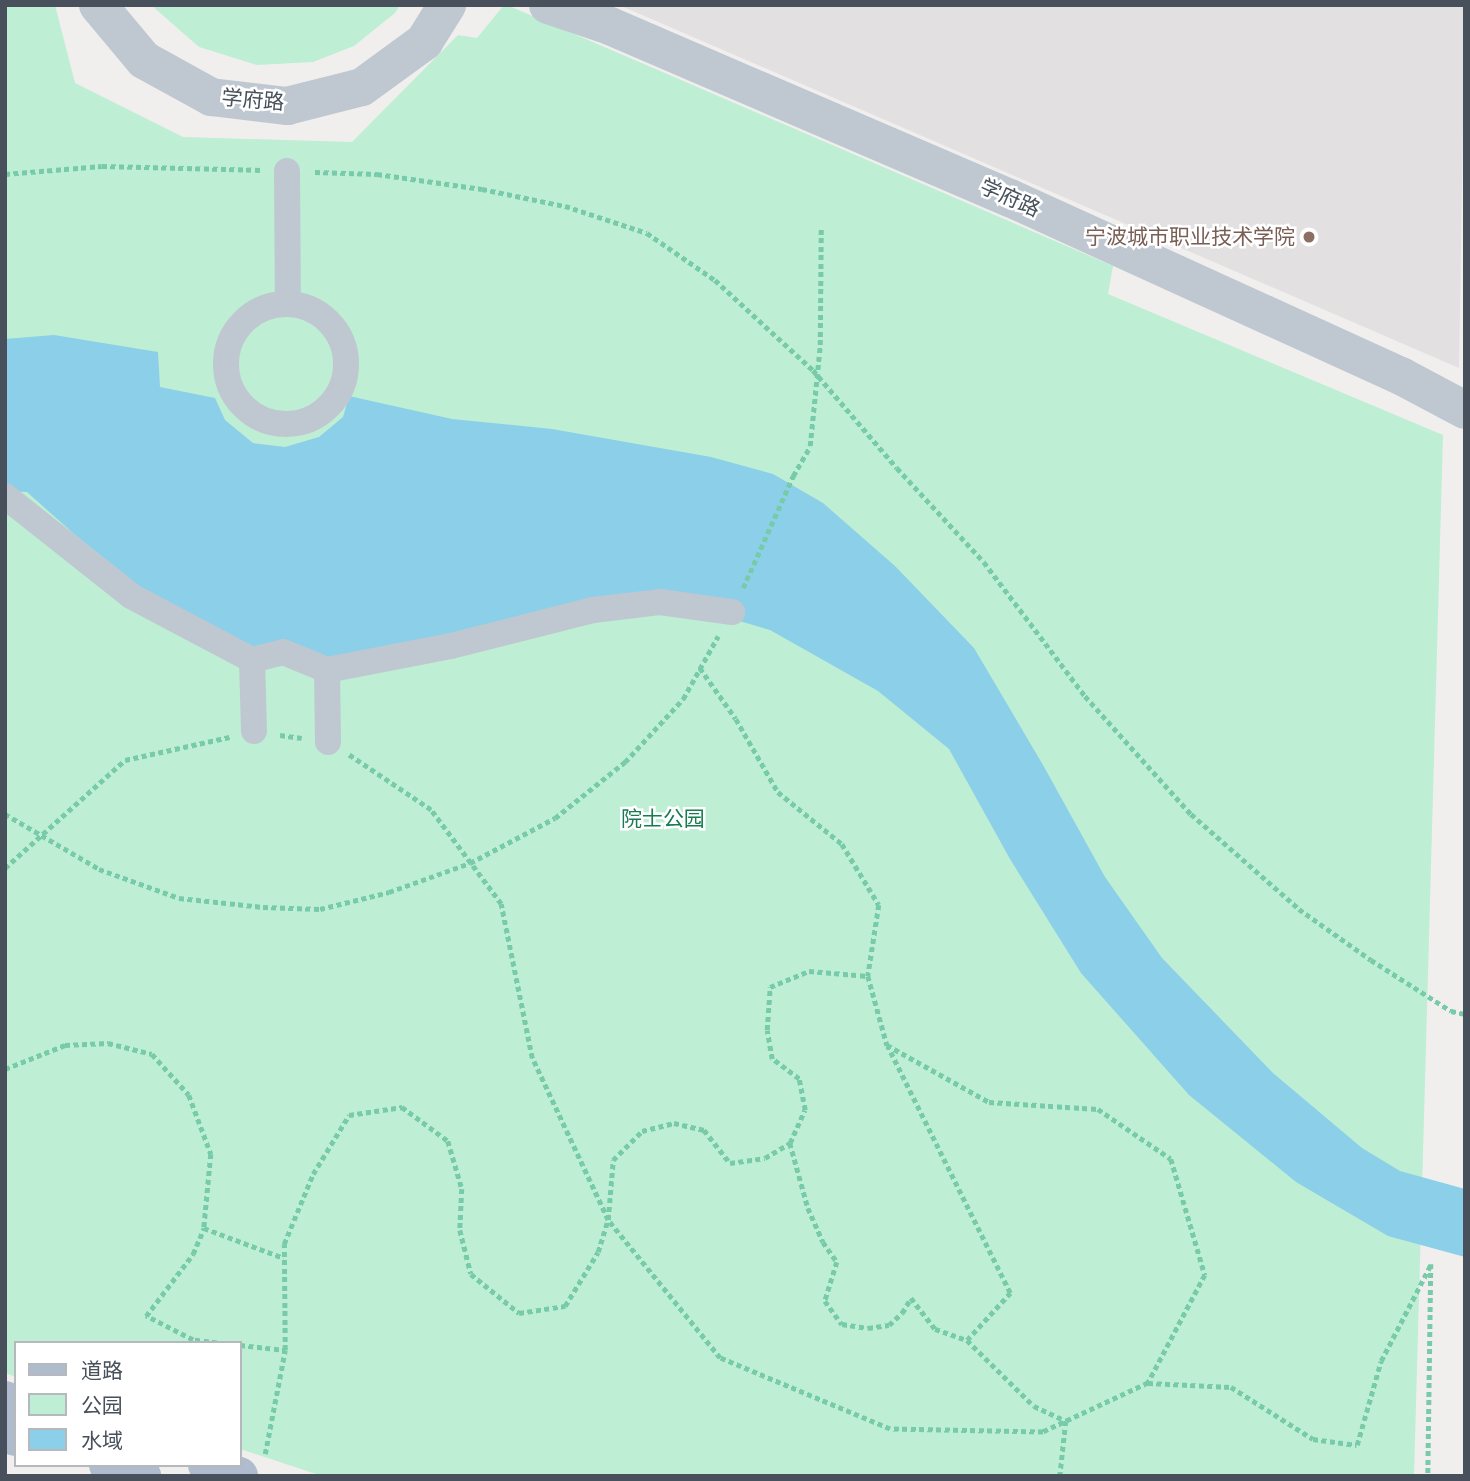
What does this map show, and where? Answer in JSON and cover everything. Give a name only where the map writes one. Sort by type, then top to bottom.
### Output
[{"type":"main road","points":[[114,1467],[142,1476]]},
{"type":"main road","points":[[229,1467],[251,1469]]},
{"type":"street","name":"学府路","points":[[98,5],[144,60],[211,97],[287,106],[362,87],[424,42],[447,5]]},
{"type":"street","name":"学府路","points":[[548,5],[610,26],[1010,198],[1401,376],[1465,410]]},
{"type":"street","points":[[287,171],[288,304]]},
{"type":"street","points":[[288,304],[307,307],[323,317],[336,331],[344,348],[346,368],[342,387],[332,403],[318,416],[300,423],[281,424],[262,419],[244,408],[232,391],[226,371],[228,351],[236,332],[250,316],[268,307],[288,304]]},
{"type":"street","points":[[5,496],[131,596],[253,660],[283,652],[327,670],[451,646],[593,610],[660,602],[736,604]]},
{"type":"street","points":[[253,660],[254,731]]},
{"type":"street","points":[[327,670],[328,742]]},
{"type":"path","points":[[5,174],[102,166],[377,174],[482,189],[565,206],[647,233],[715,280],[817,374],[897,468],[984,562],[1086,696],[1191,814],[1299,909],[1371,960],[1451,1010],[1465,1014]]},
{"type":"path","points":[[5,814],[99,869],[179,898],[263,907],[320,909],[389,892],[470,863],[555,818],[625,762],[683,699],[736,604],[793,476],[810,446],[817,374],[821,228]]},
{"type":"path","points":[[700,668],[736,719],[778,792],[842,844],[879,905],[868,976],[887,1045],[1010,1293],[967,1339]]},
{"type":"path","points":[[5,868],[125,760],[254,731],[328,742],[431,810],[501,904],[532,1058],[608,1220],[720,1358],[890,1429],[1043,1432],[1148,1382],[1231,1387],[1313,1439],[1357,1445],[1381,1361],[1432,1264],[1428,1476]]},
{"type":"path","points":[[251,1469],[285,1350],[284,1244],[313,1174],[349,1115],[402,1107],[448,1141],[462,1189],[460,1230],[471,1274],[519,1313],[565,1306],[598,1252],[608,1220],[613,1160],[642,1131],[674,1123],[704,1130],[730,1163],[765,1158],[790,1143],[805,1110],[799,1079],[772,1059],[767,1030],[771,987],[809,971],[868,976]]},
{"type":"path","points":[[5,1069],[65,1045],[108,1043],[152,1054],[189,1095],[211,1154],[204,1228],[193,1254],[146,1316],[193,1340],[201,1341]]},
{"type":"path","points":[[887,1045],[989,1102],[1098,1109],[1171,1159],[1205,1275],[1148,1382]]},
{"type":"path","points":[[790,1143],[808,1209],[823,1242],[838,1262],[825,1301],[842,1324],[868,1328],[889,1325],[902,1313],[911,1298],[935,1329],[967,1339],[1034,1406],[1066,1421]]},
{"type":"path","points":[[204,1228],[284,1258]]},
{"type":"path","points":[[242,1345],[285,1350]]},
{"type":"path","points":[[1060,1476],[1066,1421]]},
{"type":"shaded area","name":"宁波城市职业技术学院","points":[[619,5],[1465,5],[1459,368]]},
{"type":"green space","name":"院士公园","points":[[5,5],[55,5],[75,83],[183,137],[352,142],[458,35],[477,38],[504,5],[507,5],[1113,266],[1108,294],[1443,435],[1414,1476],[322,1476],[242,1450],[242,1341],[14,1341],[14,1376],[5,1373]]},
{"type":"green space","points":[[151,5],[400,5],[395,13],[354,46],[313,62],[257,65],[199,47]]},
{"type":"water","points":[[54,335],[158,352],[160,387],[215,398],[225,420],[253,443],[285,447],[319,437],[343,417],[349,396],[452,419],[552,429],[711,457],[773,474],[823,503],[895,566],[974,648],[1105,877],[1162,958],[1273,1073],[1362,1148],[1400,1171],[1465,1189],[1465,1257],[1388,1236],[1296,1182],[1189,1095],[1081,973],[1010,859],[949,749],[878,691],[770,630],[689,606],[370,662],[222,644],[144,590],[27,492],[5,491],[5,339]]},
{"type":"place","name":"宁波城市职业技术学院","points":[[1309,237]]}]
